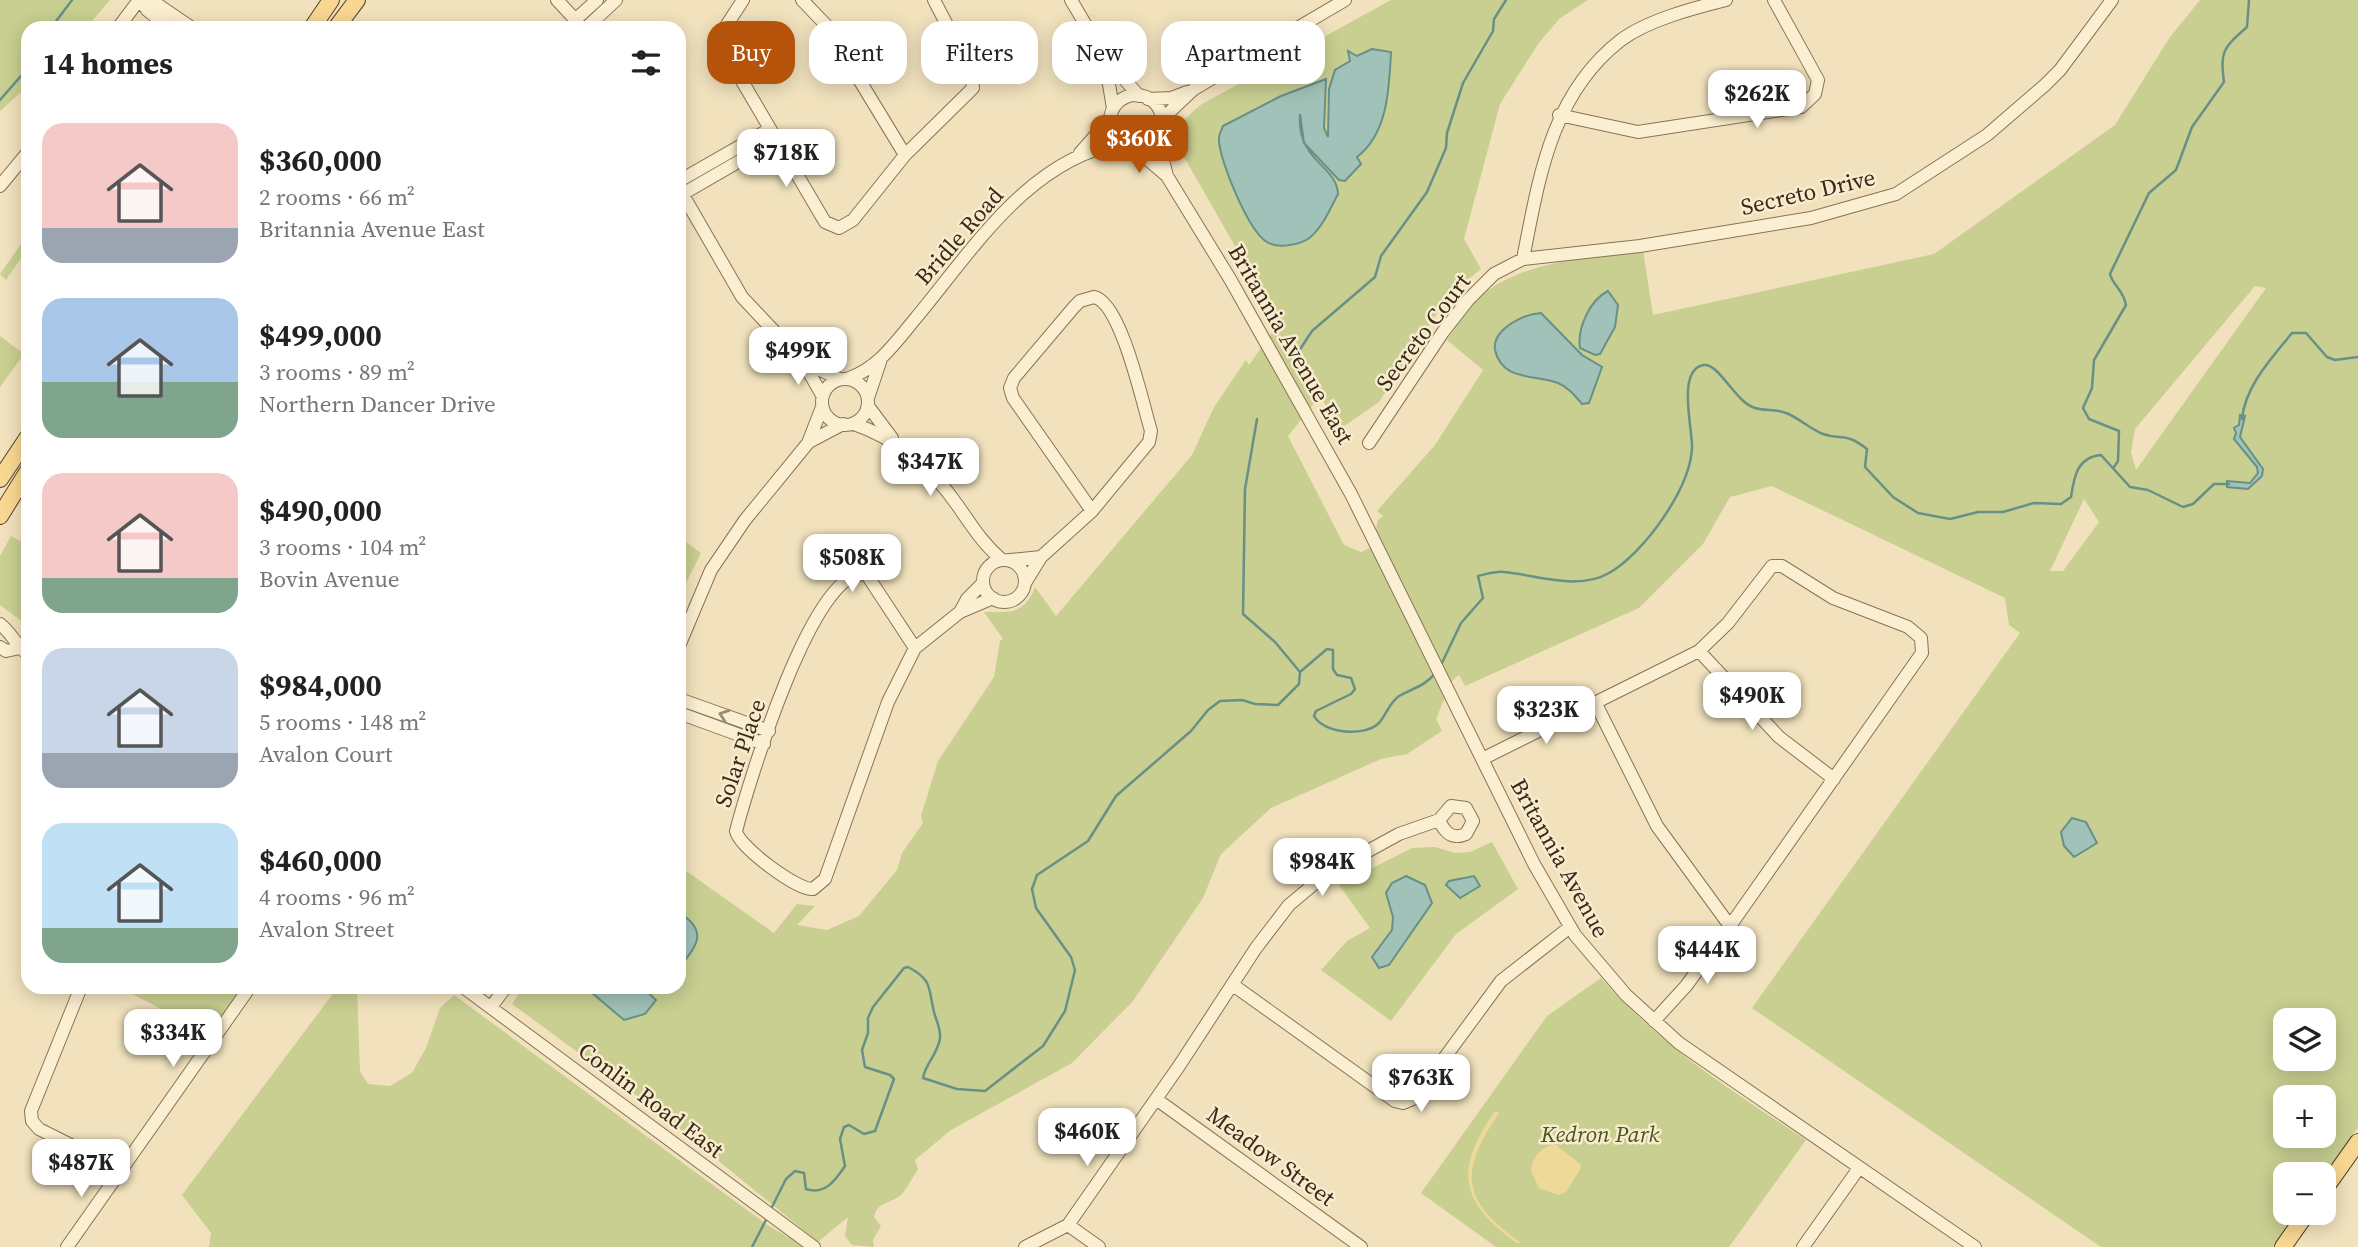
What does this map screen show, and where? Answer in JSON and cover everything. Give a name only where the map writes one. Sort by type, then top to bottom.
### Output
[{"type":"main road","points":[[317,21],[331,0]]},
{"type":"main road","points":[[341,21],[357,0]]},
{"type":"main road","points":[[0,479],[21,448]]},
{"type":"main road","points":[[0,516],[21,482]]},
{"type":"main road","points":[[2336,1173],[2358,1142]]},
{"type":"main road","points":[[2283,1247],[2299,1225]]},
{"type":"street","points":[[124,21],[140,0],[147,10],[161,21]]},
{"type":"street","points":[[151,0],[182,21]]},
{"type":"street","points":[[557,0],[578,21]]},
{"type":"street","points":[[584,21],[597,0]]},
{"type":"street","points":[[587,21],[616,0]]},
{"type":"street","points":[[743,0],[724,27],[720,41],[825,222],[839,228],[853,220],[905,155],[973,88],[971,71],[934,0]]},
{"type":"street","points":[[802,0],[827,25],[905,155]]},
{"type":"street","points":[[1071,0],[1083,21]]},
{"type":"street","points":[[1112,114],[1127,97],[1171,98],[1194,89],[1345,0]]},
{"type":"street","points":[[1523,259],[1541,171],[1559,115],[1583,77],[1623,39],[1684,11],[1726,0]]},
{"type":"street","points":[[1559,115],[1638,131],[1801,107],[1815,94],[1818,80],[1774,0]]},
{"type":"street","name":"Secreto Drive","points":[[1523,259],[1640,246],[1811,218],[1896,194],[1987,135],[2045,85],[2060,70],[2112,0]]},
{"type":"street","points":[[1108,84],[1112,132],[1128,145],[1148,144],[1157,136],[1161,120],[1158,108],[1131,84]]},
{"type":"street","points":[[1161,120],[1194,89]]},
{"type":"street","name":"Bridle Road","points":[[845,379],[882,358],[1014,203],[1049,172],[1079,154],[1112,114]]},
{"type":"street","points":[[686,186],[773,134]]},
{"type":"street","name":"Britannia Avenue East","points":[[1157,136],[1167,176],[1230,279],[1373,536]]},
{"type":"street","name":"Bridle Road","points":[[1079,154],[1128,145]]},
{"type":"street","name":"Britannia Avenue East","points":[[1128,145],[1167,176]]},
{"type":"street","points":[[0,186],[21,160]]},
{"type":"street","points":[[686,200],[742,297],[803,362],[831,420],[894,441]]},
{"type":"street","name":"Secreto Court","points":[[1370,443],[1468,300],[1494,274],[1523,259]]},
{"type":"street","points":[[980,540],[984,579],[993,598],[1003,601],[1014,599],[1041,557],[1092,510],[1146,449],[1151,434],[1120,330],[1104,301],[1094,297],[1080,301],[1074,307],[1014,378],[1010,388],[1013,398],[1092,510]]},
{"type":"street","name":"Bridle Road","points":[[868,402],[882,358]]},
{"type":"street","points":[[803,362],[861,385],[868,402],[894,441],[932,475],[980,540],[1022,570],[1025,583]]},
{"type":"street","points":[[686,628],[701,589],[728,543],[808,443],[828,386],[845,379]]},
{"type":"street","points":[[808,443],[862,418],[868,402]]},
{"type":"street","name":"Britannia Avenue","points":[[1373,536],[1534,864],[1570,927],[1600,966],[1654,1021],[1702,1061],[1975,1247]]},
{"type":"street","points":[[984,579],[990,565],[1006,560],[1041,557]]},
{"type":"street","points":[[1482,759],[1699,651],[1728,623],[1766,570],[1777,566],[1833,598],[1915,631],[1923,642],[1922,653],[1835,779],[1686,986],[1654,1021]]},
{"type":"street","name":"Solar Place","points":[[915,648],[873,580],[859,572],[853,573],[829,596],[806,632],[764,744],[738,822],[737,837],[741,844],[800,887],[813,889],[825,879],[888,702],[915,648],[960,612],[993,598]]},
{"type":"street","name":"Solar Place","points":[[960,612],[984,579]]},
{"type":"street","points":[[0,624],[21,647]]},
{"type":"street","points":[[0,647],[6,651],[21,651]]},
{"type":"street","points":[[1699,651],[1779,737],[1835,779]]},
{"type":"street","points":[[686,701],[769,731]]},
{"type":"street","points":[[1596,704],[1657,826],[1730,926]]},
{"type":"street","points":[[686,716],[764,744]]},
{"type":"street","points":[[1025,1247],[1068,1224],[1274,923],[1304,890],[1376,846],[1439,820]]},
{"type":"street","points":[[1233,985],[1395,1101],[1409,1102],[1501,981],[1570,927]]},
{"type":"street","points":[[78,994],[32,1111],[32,1121],[39,1129],[121,1170]]},
{"type":"street","points":[[67,1247],[245,994]]},
{"type":"street","name":"Conlin Road East","points":[[473,994],[814,1247]]},
{"type":"street","points":[[478,998],[481,994]]},
{"type":"street","points":[[491,1007],[501,994]]},
{"type":"street","name":"Meadow Street","points":[[1156,1099],[1362,1247]]},
{"type":"street","points":[[1803,1247],[1859,1168]]},
{"type":"street","points":[[1068,1224],[1099,1247]]},
{"type":"green space","points":[[0,0],[110,0],[92,21],[21,21],[21,92],[0,111]]},
{"type":"green space","points":[[1391,0],[1588,0],[1559,19],[1538,44],[1500,104],[1464,239],[1481,269],[1449,295],[1379,402],[1340,429],[1320,396],[1288,436],[1344,545],[1361,552],[1372,547],[1378,520],[1383,516],[1377,511],[1435,445],[1483,370],[1447,340],[1470,307],[1497,285],[1536,268],[1643,250],[1653,315],[1934,254],[2115,125],[2170,37],[2200,0],[2358,0],[2358,1127],[2333,1162],[2273,1162],[2273,1225],[2289,1225],[2273,1247],[2101,1247],[1752,1008],[2020,633],[2009,625],[2005,598],[1772,486],[1730,497],[1703,544],[1639,608],[1465,686],[1459,675],[1452,681],[1436,719],[1442,731],[1407,754],[1381,759],[1271,808],[1221,854],[1203,898],[1133,1001],[1072,1063],[951,1130],[915,1160],[918,1170],[903,1192],[897,1198],[881,1205],[876,1212],[874,1217],[881,1226],[873,1240],[874,1247],[852,1245],[845,1236],[848,1217],[818,1242],[655,1109],[512,1004],[519,994],[686,994],[686,871],[774,933],[797,904],[815,906],[797,925],[827,930],[859,916],[897,870],[902,853],[923,823],[921,816],[938,761],[994,677],[1000,641],[1003,639],[984,612],[1015,610],[1026,603],[1035,587],[1056,616],[1192,455],[1214,407],[1246,360],[1249,365],[1279,323],[1184,157],[1181,132],[1184,121],[1202,104],[1238,84],[1325,84],[1325,36]],"holes":[[[2255,286],[2266,288],[2136,470],[2131,452],[2135,429]],[[2084,499],[2099,522],[2063,571],[2050,571]]]},
{"type":"green space","points":[[21,244],[21,258],[6,280],[0,274]]},
{"type":"green space","points":[[0,336],[21,352],[21,358],[0,387]]},
{"type":"green space","points":[[11,536],[21,541],[21,621],[0,605],[0,556]]},
{"type":"green space","points":[[686,542],[701,553],[686,583]]},
{"type":"green space","points":[[1492,842],[1518,889],[1456,934],[1391,1021],[1321,970],[1347,941],[1370,928],[1339,885],[1412,848],[1435,847],[1455,853],[1470,852]]},
{"type":"green space","name":"Kedron Park","points":[[1601,978],[1647,1025],[1672,1046],[1806,1140],[1729,1247],[1496,1247],[1421,1193],[1547,1016]]},
{"type":"green space","points":[[132,994],[240,994],[211,1035]]},
{"type":"green space","points":[[333,994],[357,994],[360,1071],[368,1084],[390,1086],[412,1073],[426,1048],[440,1008],[454,995],[766,1224],[805,1247],[209,1247],[211,1233],[182,1195]]},
{"type":"sand","points":[[1495,1111],[1499,1113],[1477,1152],[1472,1184],[1486,1212],[1520,1242],[1518,1244],[1484,1214],[1474,1199],[1469,1184],[1473,1151]]},
{"type":"sand","points":[[1556,1145],[1580,1164],[1581,1168],[1566,1192],[1559,1195],[1539,1188],[1531,1171],[1539,1153],[1546,1147]]},
{"type":"water","points":[[1372,49],[1391,52],[1381,123],[1375,136],[1357,157],[1361,164],[1345,181],[1339,180],[1305,145],[1331,176],[1338,194],[1322,224],[1308,239],[1288,245],[1272,244],[1260,236],[1244,211],[1230,180],[1219,135],[1223,126],[1281,96],[1313,84],[1325,84],[1326,79],[1324,128],[1328,137],[1329,89],[1335,70],[1350,61],[1348,51],[1357,56]],"holes":[[[1300,114],[1304,141],[1300,130]]]},
{"type":"water","points":[[1608,291],[1618,305],[1615,327],[1600,354],[1595,355],[1580,348],[1581,332],[1590,308]]},
{"type":"water","points":[[1541,313],[1582,355],[1602,367],[1589,403],[1582,404],[1558,383],[1512,372],[1499,360],[1495,347],[1500,333],[1520,319]]},
{"type":"water","points":[[2240,415],[2245,416],[2240,437],[2263,469],[2262,476],[2248,489],[2227,487],[2227,481],[2250,483],[2258,473],[2257,467],[2234,439],[2234,428],[2239,425]]},
{"type":"water","points":[[2072,818],[2086,822],[2097,843],[2074,857],[2064,846],[2061,832]]},
{"type":"water","points":[[1406,876],[1425,885],[1432,903],[1389,965],[1379,968],[1372,957],[1392,930],[1393,917],[1386,893],[1392,883]]},
{"type":"water","points":[[1474,876],[1480,886],[1460,898],[1446,885],[1449,881]]},
{"type":"water","points":[[686,917],[697,932],[686,959]]},
{"type":"water","points":[[593,994],[650,994],[656,1000],[645,1014],[624,1020]]},
{"type":"waterway","points":[[56,21],[72,0]]},
{"type":"waterway","points":[[1299,351],[1312,331],[1375,277],[1381,256],[1427,192],[1446,148],[1447,133],[1463,83],[1493,31],[1494,19],[1506,0]]},
{"type":"waterway","points":[[2114,467],[2118,461],[2119,431],[2089,419],[2083,408],[2092,388],[2094,360],[2126,305],[2110,274],[2149,193],[2176,170],[2192,127],[2224,82],[2223,57],[2228,45],[2247,27],[2249,0]]},
{"type":"waterway","points":[[0,100],[21,76]]},
{"type":"waterway","points":[[2242,419],[2248,395],[2254,384],[2292,333],[2306,333],[2327,357],[2335,360],[2358,357]]},
{"type":"waterway","points":[[1440,667],[1461,623],[1483,598],[1478,576],[1501,572],[1571,581],[1597,578],[1623,564],[1650,535],[1674,500],[1689,464],[1692,448],[1688,388],[1695,369],[1704,365],[1716,370],[1748,405],[1791,415],[1823,434],[1848,438],[1859,443],[1867,449],[1865,467],[1893,497],[1918,513],[1950,519],[1978,512],[2003,512],[2034,503],[2061,504],[2071,497],[2075,475],[2082,464],[2101,455],[2130,487],[2148,490],[2183,507],[2193,504],[2214,484],[2229,484]]},
{"type":"waterway","points":[[1257,419],[1245,489],[1243,614],[1275,642],[1300,672]]},
{"type":"waterway","points":[[771,1209],[786,1179],[795,1171],[804,1173],[806,1189],[819,1190],[833,1181],[845,1166],[840,1139],[844,1127],[849,1125],[864,1134],[875,1131],[894,1079],[890,1075],[865,1067],[862,1050],[868,1033],[868,1018],[873,1007],[904,968],[908,967],[926,981],[940,1031],[939,1044],[923,1078],[957,1089],[985,1091],[1043,1046],[1065,1011],[1075,970],[1071,957],[1036,908],[1032,889],[1037,875],[1088,841],[1116,796],[1191,731],[1208,710],[1220,701],[1242,700],[1255,704],[1278,705],[1299,684],[1300,672],[1327,649],[1333,650],[1333,669],[1337,675],[1351,678],[1355,689],[1351,694],[1316,711],[1314,716],[1326,727],[1355,732],[1379,723],[1399,696],[1424,684],[1436,672]]},
{"type":"waterway","points":[[752,1247],[767,1218]]}]
